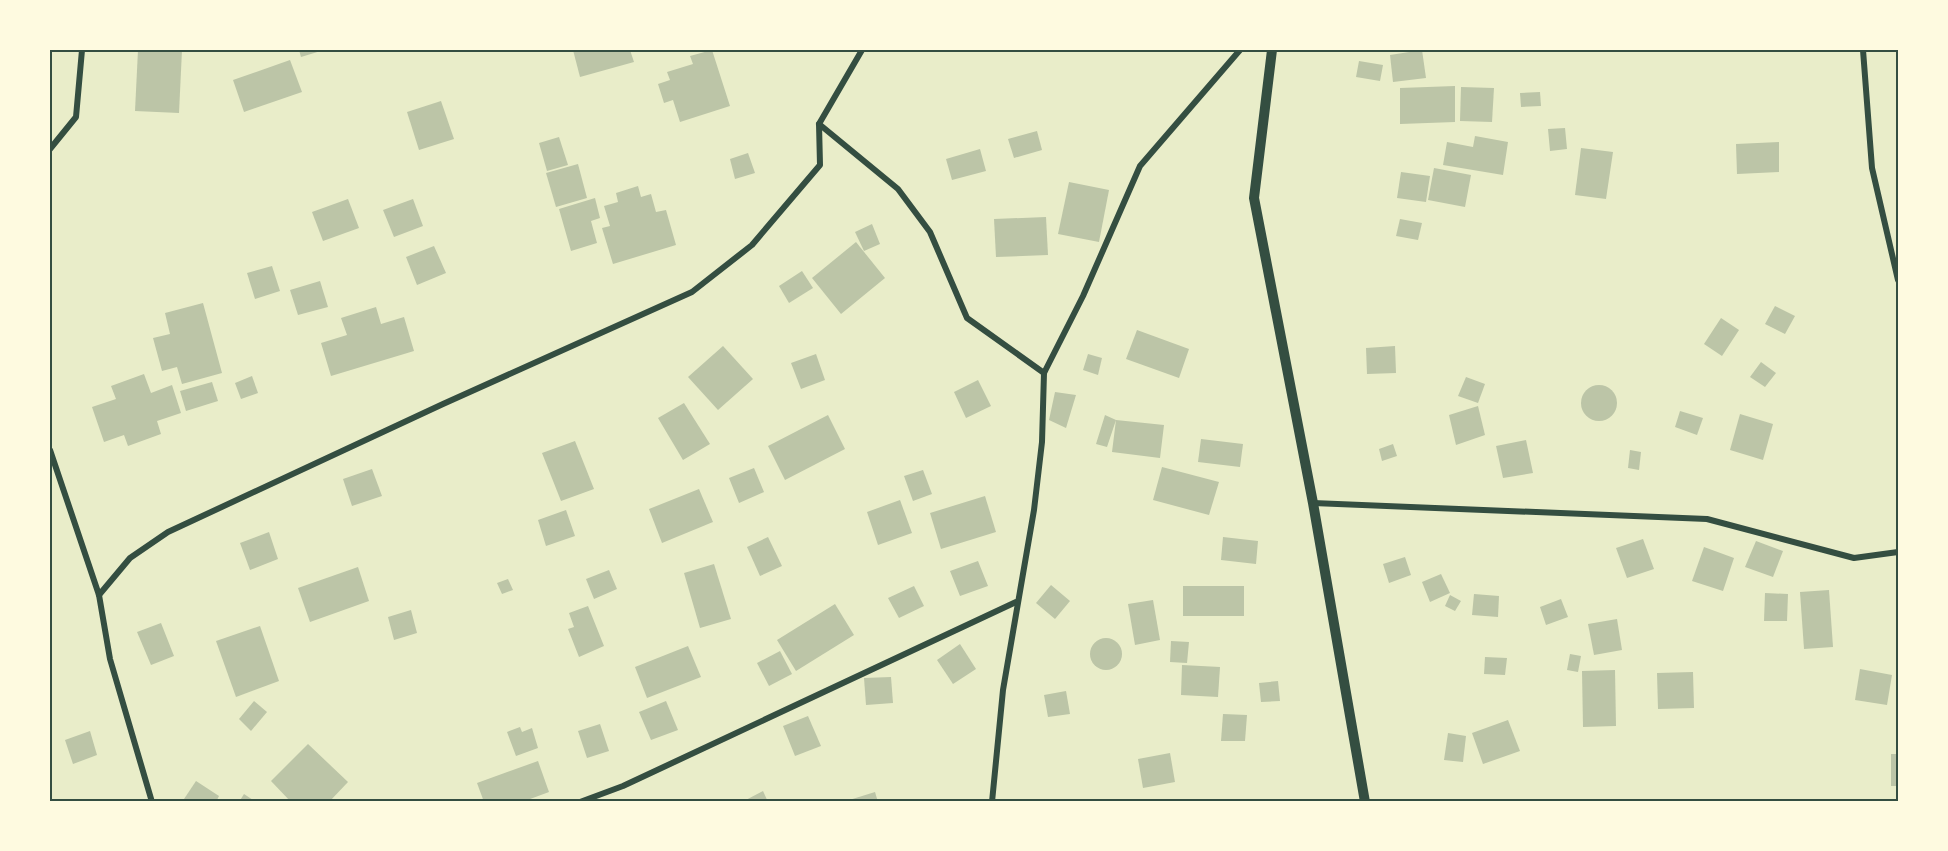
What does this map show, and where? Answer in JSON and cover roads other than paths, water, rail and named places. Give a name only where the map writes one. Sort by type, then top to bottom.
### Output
[{"type":"street","points":[[50,149],[76,117],[82,50]]},
{"type":"street","points":[[99,595],[129,558],[168,532],[693,291],[752,245],[820,165],[819,124],[862,50]]},
{"type":"street","points":[[992,801],[1003,690],[1042,442],[1044,373],[1083,296],[1140,166],[1240,50]]},
{"type":"street","points":[[1272,50],[1254,198],[1313,502],[1365,801]]},
{"type":"street","points":[[1863,50],[1872,168],[1899,280]]},
{"type":"street","points":[[819,124],[898,189],[930,232],[968,318],[1044,373]]},
{"type":"street","points":[[50,450],[99,595],[110,659],[152,801]]},
{"type":"street","points":[[1313,502],[1707,519],[1854,558],[1899,552]]},
{"type":"street","points":[[580,801],[623,786],[1016,602]]}]
